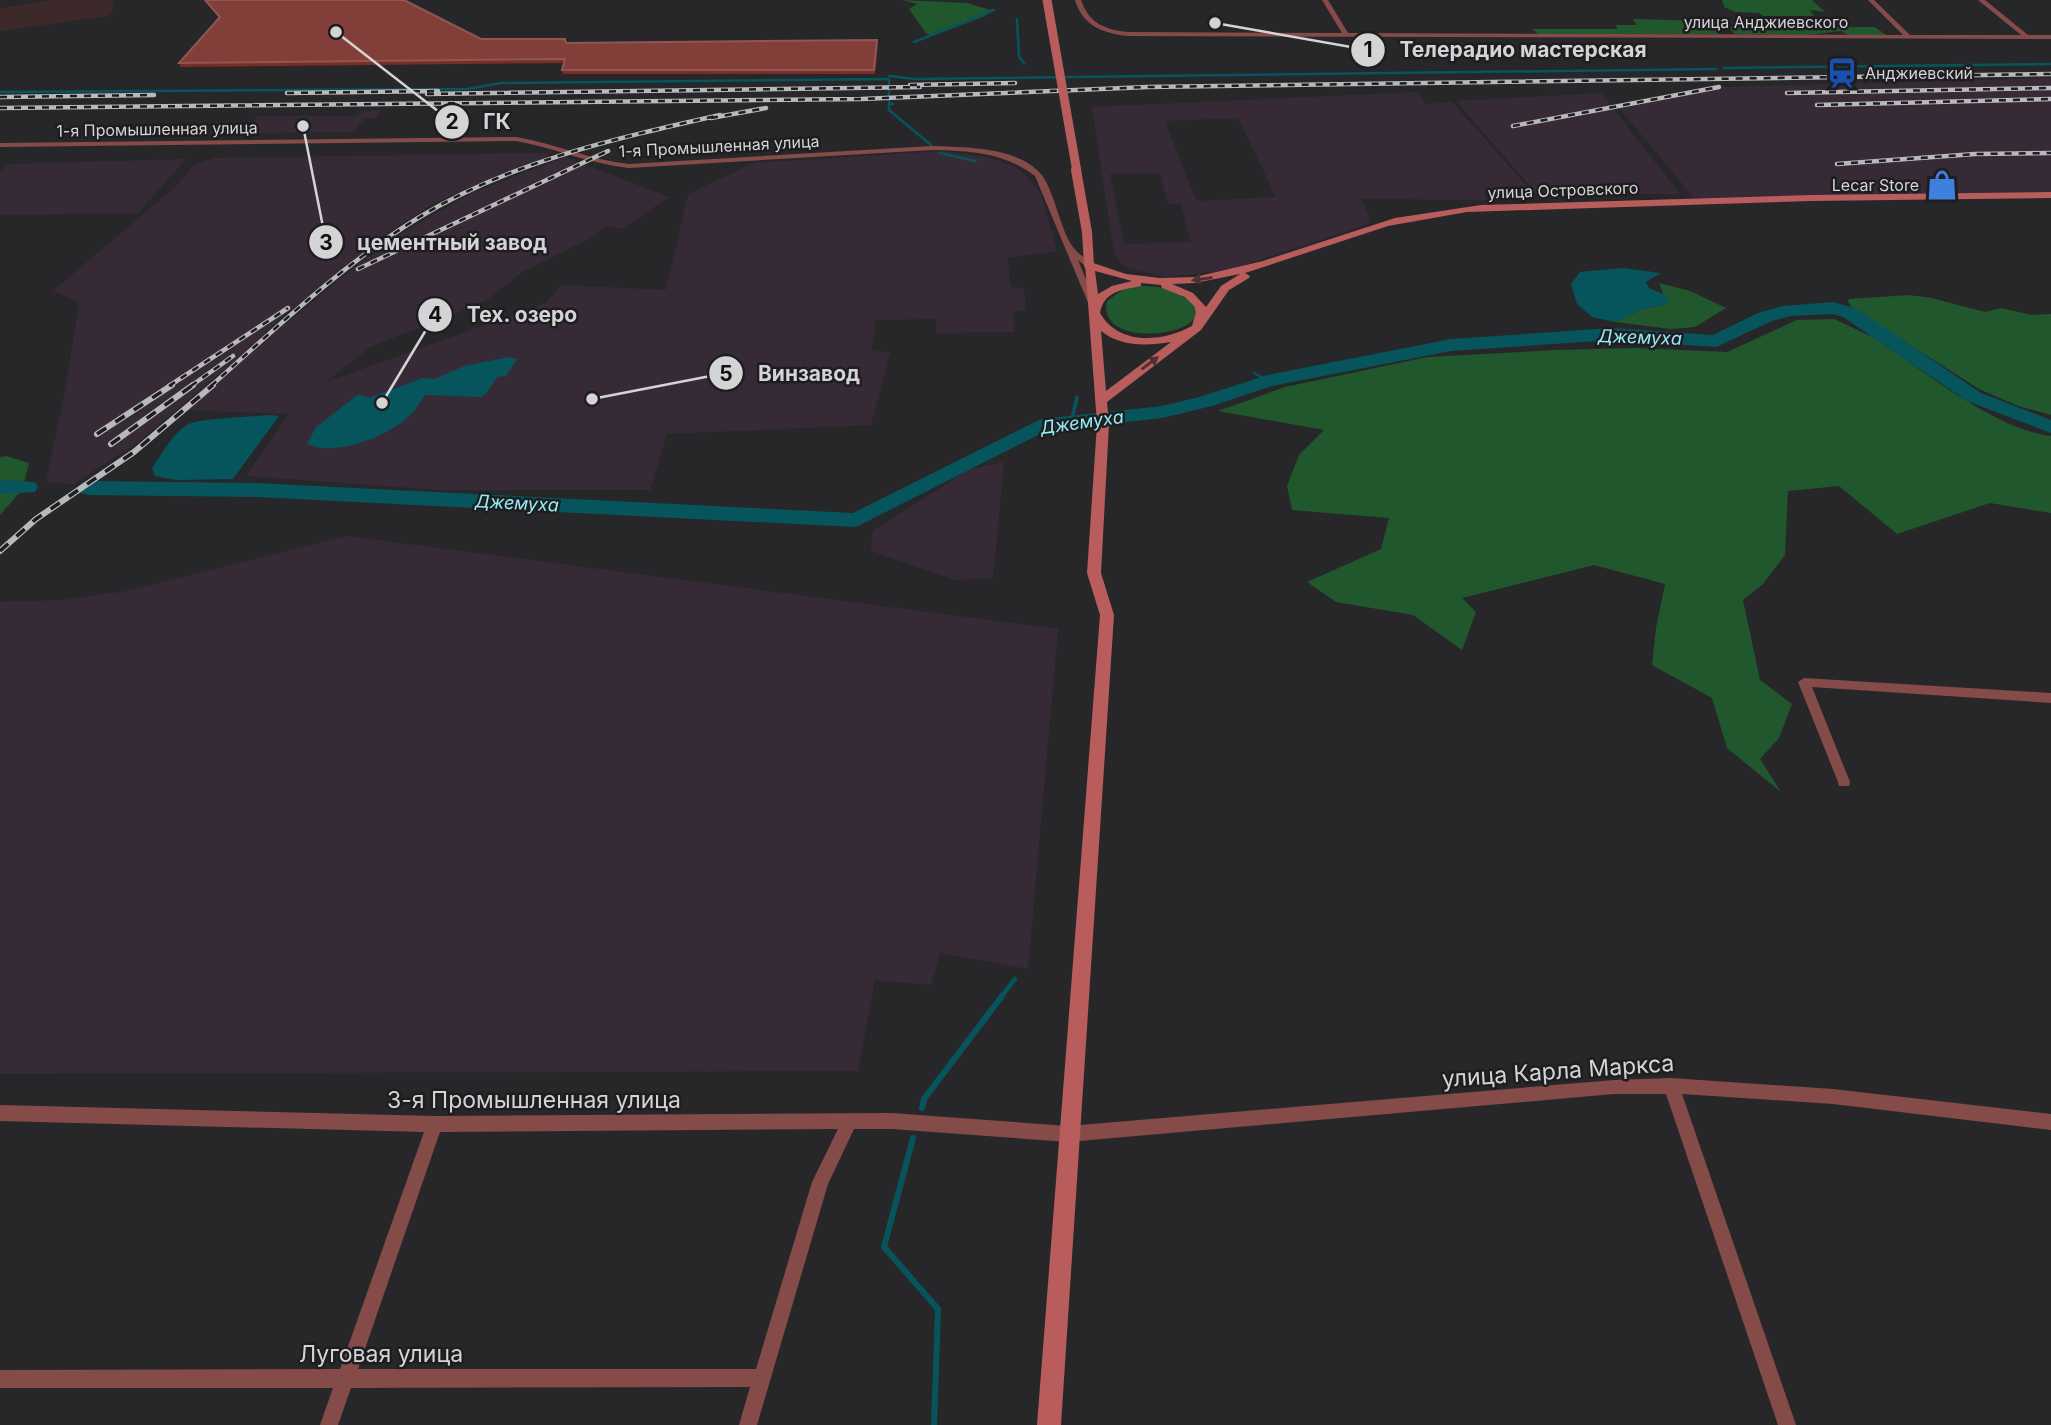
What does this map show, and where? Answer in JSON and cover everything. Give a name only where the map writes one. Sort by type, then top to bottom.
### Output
[{"type":"street","points":[[1047,0],[1087,232],[1103,401],[1094,573],[1107,615],[1049,1425]]},
{"type":"street","name":"улица Анджиевского","points":[[1078,0],[1090,23],[1116,33],[2051,37]]},
{"type":"street","points":[[1325,0],[1346,35]]},
{"type":"street","points":[[1871,0],[1909,37]]},
{"type":"street","points":[[1981,0],[2026,37]]},
{"type":"street","name":"1-я Промышленная улица","points":[[0,145],[516,139],[537,141],[591,162],[629,166],[918,149],[968,149],[1021,162],[1038,175],[1069,248],[1089,265]]},
{"type":"street","name":"улица Островского","points":[[1089,265],[1121,278],[1153,283],[1218,277],[1269,264],[1372,227],[1433,212],[1481,208],[2051,195]]},
{"type":"street","points":[[1069,248],[1094,310],[1100,324],[1113,333],[1143,341],[1175,339],[1199,325],[1202,311],[1196,300],[1182,291],[1153,283],[1115,288],[1101,296],[1094,310]]},
{"type":"street","points":[[1103,401],[1199,325],[1225,288],[1269,264]]},
{"type":"street","points":[[1844,782],[1804,682],[2051,698]]},
{"type":"street","points":[[1671,1085],[1787,1425]]},
{"type":"street","name":"улица Карла Маркса","points":[[1068,1134],[1605,1087],[1671,1085],[1757,1090],[2051,1122]]},
{"type":"street","name":"3-я Промышленная улица","points":[[0,1113],[435,1124],[892,1121],[1068,1134]]},
{"type":"street","points":[[748,1425],[820,1182],[849,1123]]},
{"type":"street","points":[[329,1425],[343,1378],[435,1124]]},
{"type":"street","name":"Луговая улица","points":[[0,1379],[762,1378]]},
{"type":"shaded area","points":[[51,0],[113,0],[112,11],[107,16],[0,31],[0,8]]},
{"type":"shaded area","points":[[2051,78],[2051,192],[1694,198],[1620,109],[1724,87]]},
{"type":"shaded area","points":[[1416,92],[1426,104],[1452,102],[1532,192],[1483,192],[1488,200],[1362,199],[1371,223],[1229,270],[1164,277],[1123,266],[1114,253],[1092,107]],"holes":[[[1238,118],[1276,197],[1196,201],[1165,121]],[[1160,173],[1168,204],[1181,204],[1191,242],[1124,244],[1110,174]]]},
{"type":"shaded area","points":[[1601,93],[1680,194],[1537,194],[1456,101]]},
{"type":"shaded area","points":[[381,110],[376,118],[364,119],[353,132],[241,133],[257,116],[357,116],[362,111]]},
{"type":"shaded area","points":[[942,151],[986,157],[1014,166],[1025,174],[1041,194],[1057,251],[1008,258],[1010,287],[1024,288],[1026,310],[1013,311],[1015,332],[936,333],[936,319],[876,320],[871,351],[890,352],[871,425],[667,434],[650,490],[440,490],[246,476],[289,414],[181,410],[357,265],[407,230],[472,193],[565,157],[669,197],[622,229],[606,226],[593,237],[524,271],[484,302],[370,347],[326,382],[546,303],[561,285],[666,290],[688,194],[754,163]]},
{"type":"shaded area","points":[[546,153],[549,157],[496,176],[433,204],[395,228],[278,320],[255,344],[138,442],[74,484],[46,482],[67,381],[79,302],[53,291],[176,186],[194,165],[215,158]]},
{"type":"shaded area","points":[[186,159],[138,213],[0,215],[0,172],[9,164]]},
{"type":"shaded area","points":[[1004,462],[993,578],[956,580],[871,551],[873,531],[968,470]]},
{"type":"shaded area","points":[[347,536],[1058,629],[1028,969],[940,953],[931,985],[875,980],[858,1071],[0,1074],[0,602],[62,600],[127,591]]},
{"type":"green space","points":[[902,0],[967,3],[991,10],[985,16],[933,36],[926,33],[909,9],[917,4]]},
{"type":"green space","points":[[1722,0],[1812,0],[1825,12],[1810,10],[1814,16],[1763,16],[1759,13],[1735,12],[1724,7]]},
{"type":"green space","points":[[1633,19],[1706,21],[1719,34],[1538,34],[1532,29],[1617,29],[1616,25],[1637,25]]},
{"type":"green space","points":[[1728,27],[1875,27],[1886,35],[1848,35],[1841,31],[1807,35],[1735,34]]},
{"type":"green space","points":[[1659,283],[1690,291],[1726,308],[1695,327],[1671,329],[1615,322],[1642,309],[1667,304]]},
{"type":"green space","points":[[1137,286],[1165,288],[1184,296],[1196,312],[1191,322],[1177,329],[1158,333],[1138,333],[1120,328],[1109,318],[1107,301],[1124,289]]},
{"type":"green space","points":[[1909,295],[1985,312],[2002,308],[2031,315],[2051,314],[2051,415],[2018,406],[1979,389],[1852,308],[1848,302],[1849,299]]},
{"type":"green space","points":[[1834,319],[1877,340],[1984,411],[2007,423],[2051,436],[2051,513],[1990,503],[1897,534],[1839,486],[1788,491],[1785,555],[1763,584],[1743,600],[1760,680],[1792,704],[1779,738],[1760,759],[1781,792],[1727,748],[1712,698],[1652,665],[1665,584],[1594,565],[1462,598],[1476,612],[1462,650],[1413,615],[1336,602],[1307,582],[1381,549],[1389,518],[1292,510],[1287,486],[1299,455],[1324,430],[1218,411],[1285,387],[1427,357],[1636,348],[1727,352],[1797,320]]},
{"type":"green space","points":[[6,456],[29,463],[22,490],[0,515],[0,457]]},
{"type":"water","points":[[1623,268],[1661,273],[1646,282],[1649,288],[1665,295],[1668,304],[1642,309],[1615,322],[1592,317],[1577,304],[1571,284],[1580,272]]},
{"type":"water","points":[[510,357],[517,359],[506,376],[497,377],[481,397],[425,395],[403,421],[378,436],[332,448],[318,448],[307,444],[316,427],[359,394],[369,398],[423,378],[435,379],[464,366]]},
{"type":"water","points":[[279,416],[233,479],[177,480],[155,476],[152,468],[172,439],[187,425],[213,419]]},
{"type":"building","points":[[205,0],[404,0],[481,39],[565,39],[566,43],[877,40],[874,70],[562,70],[565,59],[179,63],[220,17]]},
{"type":"waterway","points":[[914,42],[994,10]]},
{"type":"waterway","points":[[1017,19],[1019,57],[1024,63]]},
{"type":"waterway","points":[[1724,68],[2051,64]]},
{"type":"waterway","points":[[889,76],[915,79],[1716,69]]},
{"type":"waterway","points":[[0,92],[468,89],[501,83],[889,79],[889,103]]},
{"type":"waterway","points":[[889,103],[893,104]]},
{"type":"waterway","points":[[889,103],[889,110],[931,145]]},
{"type":"waterway","points":[[940,153],[975,161]]},
{"type":"waterway","name":"Джемуха","points":[[89,488],[256,490],[856,520],[1041,425],[1162,412],[1205,402],[1268,381],[1451,345],[1612,334],[1716,341],[1765,317],[1790,310],[1833,308],[1850,313],[1974,397],[2051,427]]},
{"type":"waterway","points":[[1254,373],[1268,381]]},
{"type":"waterway","points":[[1072,419],[1077,397]]},
{"type":"waterway","name":"Джемуха","points":[[0,487],[27,487]]},
{"type":"waterway","points":[[1001,997],[1015,979]]},
{"type":"waterway","points":[[922,1108],[924,1099],[1002,996]]},
{"type":"waterway","points":[[913,1138],[884,1247],[938,1309],[934,1425]]},
{"type":"railway","points":[[0,108],[861,99],[1148,87],[2051,74]]},
{"type":"railway","points":[[910,85],[1015,83]]},
{"type":"railway","points":[[427,94],[920,87]]},
{"type":"railway","points":[[1513,126],[1719,87]]},
{"type":"railway","points":[[1787,93],[2051,88]]},
{"type":"railway","points":[[287,93],[438,91]]},
{"type":"railway","points":[[0,97],[154,95]]},
{"type":"railway","points":[[1817,105],[2051,99]]},
{"type":"railway","points":[[711,118],[766,108]]},
{"type":"railway","points":[[211,386],[363,256],[390,236],[453,198],[564,154],[720,115]]},
{"type":"railway","points":[[358,269],[608,151]]},
{"type":"railway","points":[[1837,164],[1975,154],[2051,153]]},
{"type":"railway","points":[[169,386],[288,308]]},
{"type":"railway","points":[[191,386],[233,356]]},
{"type":"railway","points":[[97,434],[172,385]]},
{"type":"railway","points":[[111,444],[193,385]]},
{"type":"railway","points":[[0,551],[36,519],[134,452],[213,385]]},
{"type":"place","name":"Телерадио мастерская","points":[[1215,23]]},
{"type":"place","name":"ГК","points":[[336,32]]},
{"type":"place","name":"Анджиевский","points":[[1842,73]]},
{"type":"place","name":"цементный завод","points":[[303,126]]},
{"type":"place","name":"Lecar Store","points":[[1942,185]]},
{"type":"place","name":"Винзавод","points":[[592,399]]},
{"type":"place","name":"Тех. озеро","points":[[382,403]]}]
